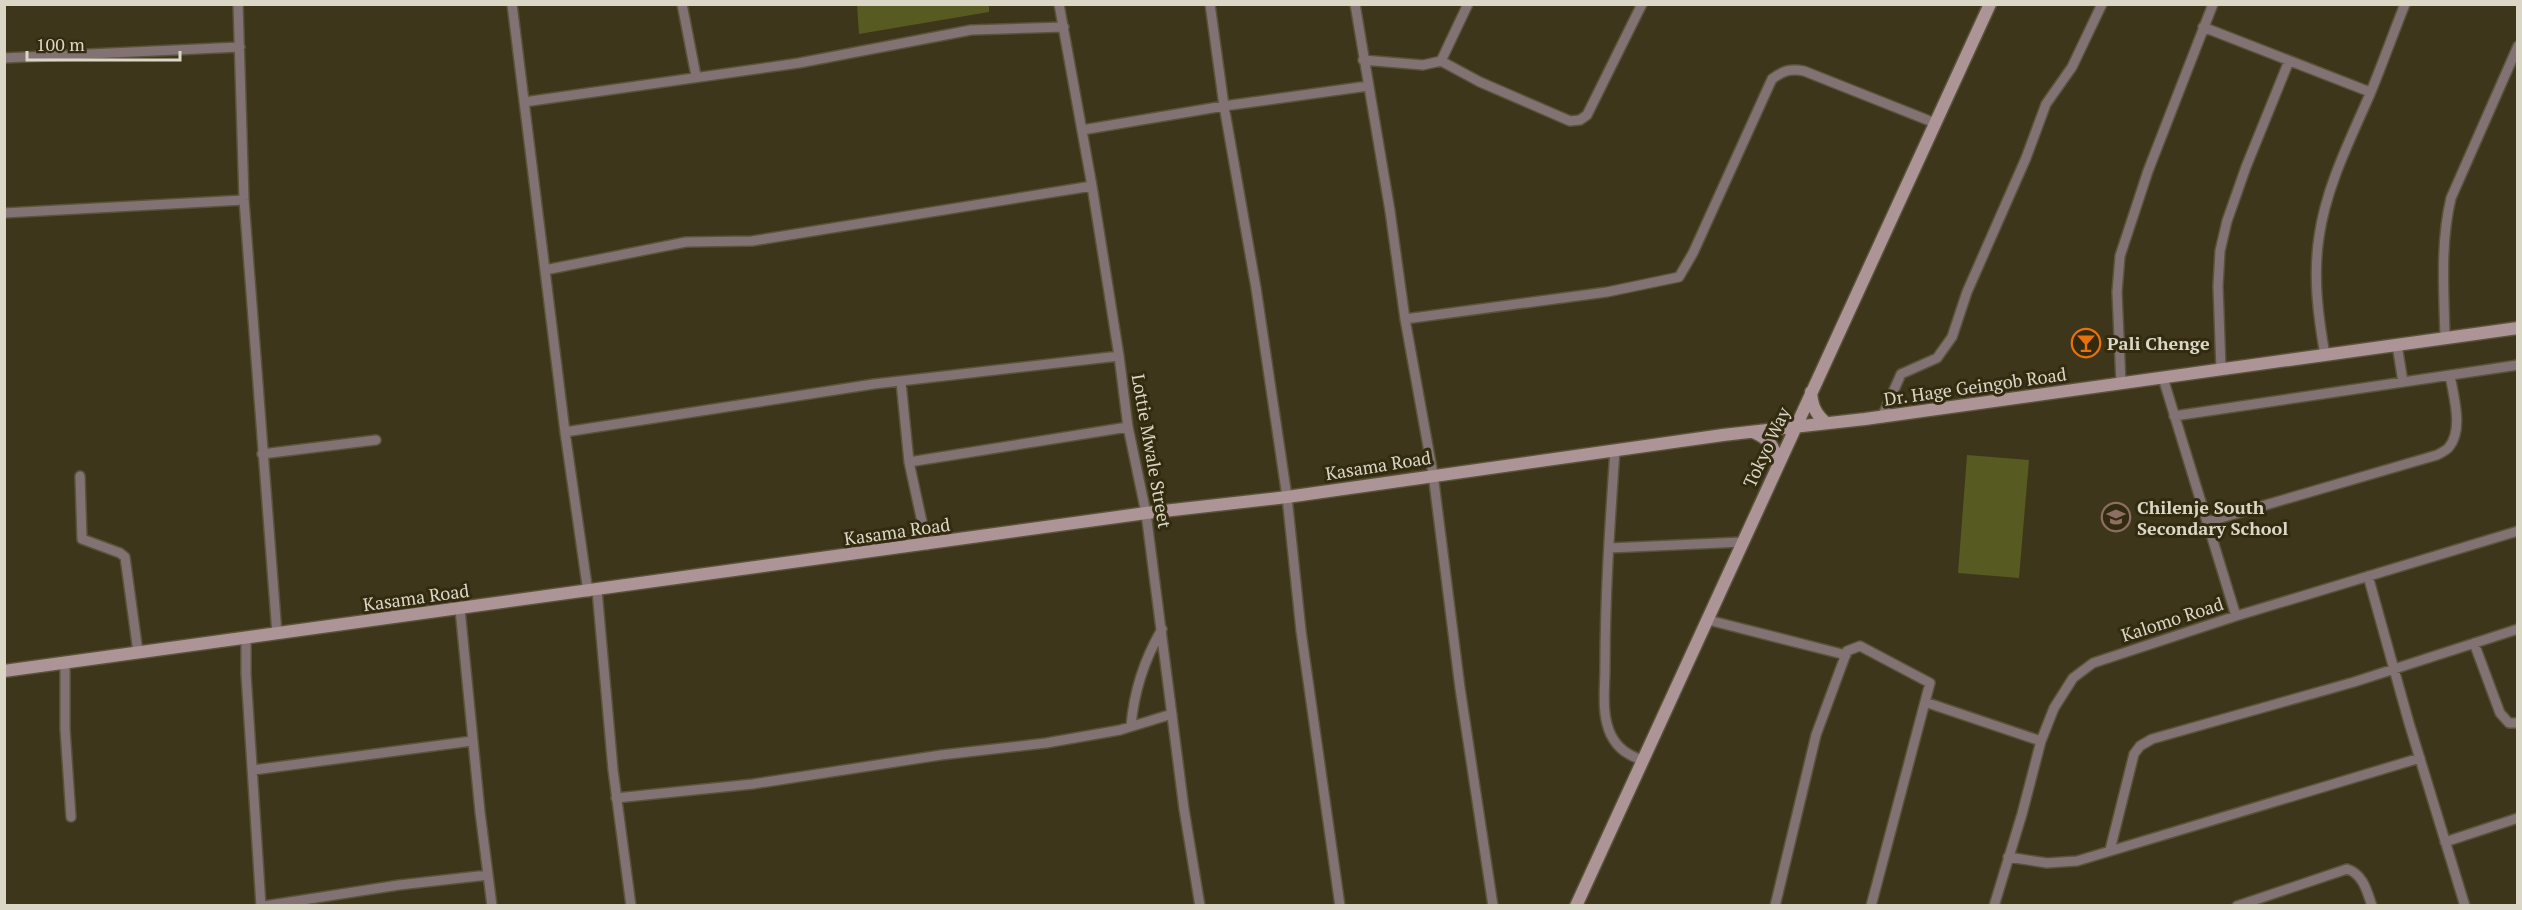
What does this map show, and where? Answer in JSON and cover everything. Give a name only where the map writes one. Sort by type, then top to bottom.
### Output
[{"type":"street","points":[[238,4],[244,200],[277,634]]},
{"type":"street","points":[[512,4],[565,432],[592,591],[631,906]]},
{"type":"street","points":[[682,4],[696,76]]},
{"type":"street","name":"Lottie Mwale Street","points":[[1059,4],[1092,186],[1128,427],[1146,513],[1184,808],[1200,906]]},
{"type":"street","points":[[1210,4],[1224,106],[1256,288],[1287,497],[1301,631],[1340,906]]},
{"type":"street","points":[[1355,4],[1432,474],[1460,688],[1493,906]]},
{"type":"street","points":[[1441,61],[1468,4]]},
{"type":"street","points":[[1363,60],[1423,65],[1441,61],[1480,82],[1570,121],[1580,120],[1587,115],[1642,4]]},
{"type":"street","name":"Tokyo Way","points":[[1576,906],[1990,4]]},
{"type":"street","points":[[1882,417],[1901,374],[1937,358],[1952,337],[1967,292],[2026,158],[2046,104],[2072,67],[2102,4]]},
{"type":"street","points":[[2121,384],[2117,292],[2120,256],[2148,171],[2213,4]]},
{"type":"street","points":[[2325,355],[2316,283],[2319,236],[2334,181],[2405,4]]},
{"type":"street","points":[[524,102],[799,63],[971,30],[1064,27]]},
{"type":"street","points":[[2203,27],[2370,93]]},
{"type":"street","points":[[2445,339],[2443,248],[2445,221],[2451,198],[2517,46]]},
{"type":"street","points":[[4,58],[240,47]]},
{"type":"street","points":[[2221,370],[2218,286],[2220,251],[2227,221],[2246,166],[2289,61]]},
{"type":"street","points":[[1405,319],[1607,292],[1669,281],[1679,277],[1698,243],[1772,79],[1782,72],[1792,69],[1804,71],[1935,123]]},
{"type":"street","points":[[1082,130],[1224,106],[1368,86]]},
{"type":"street","points":[[545,270],[686,242],[752,241],[1092,186]]},
{"type":"street","points":[[4,213],[244,200]]},
{"type":"street","name":"Dr. Hage Geingob Road","points":[[1794,427],[1882,417],[2517,328]]},
{"type":"street","points":[[2397,345],[2403,382]]},
{"type":"street","points":[[565,432],[769,399],[1119,357]]},
{"type":"street","points":[[2174,416],[2517,365]]},
{"type":"street","points":[[2207,522],[2437,455],[2449,447],[2455,435],[2456,417],[2450,375]]},
{"type":"street","points":[[2163,378],[2236,616]]},
{"type":"street","points":[[901,382],[909,462],[927,545]]},
{"type":"street","points":[[1811,391],[1812,404],[1817,415],[1826,423]]},
{"type":"street","points":[[909,462],[1128,427]]},
{"type":"street","name":"Kasama Road","points":[[4,672],[1146,513],[1287,497],[1432,474],[1794,427]]},
{"type":"street","points":[[1752,431],[1766,437],[1771,443],[1775,449],[1778,464]]},
{"type":"street","points":[[262,454],[376,440]]},
{"type":"street","points":[[1615,450],[1605,613],[1605,711],[1610,733],[1618,746],[1628,754],[1642,760]]},
{"type":"street","points":[[80,476],[82,540],[120,553],[125,557],[138,652]]},
{"type":"street","name":"Kalomo Road","points":[[1994,906],[2041,741],[2054,708],[2073,678],[2093,663],[2236,616],[2517,531]]},
{"type":"street","points":[[1609,548],[1742,542]]},
{"type":"street","points":[[2368,576],[2465,906]]},
{"type":"street","points":[[460,609],[472,741],[492,906]]},
{"type":"street","points":[[1708,620],[1846,655]]},
{"type":"street","points":[[1131,726],[1133,699],[1147,655],[1162,629]]},
{"type":"street","points":[[2110,850],[2134,754],[2140,746],[2171,734],[2277,705],[2517,629]]},
{"type":"street","points":[[246,638],[246,674],[262,906],[399,885],[488,875]]},
{"type":"street","points":[[2474,643],[2500,713],[2509,723],[2517,723]]},
{"type":"street","points":[[1775,906],[1816,735],[1847,651],[1860,646],[1930,683],[1871,906]]},
{"type":"street","points":[[65,662],[65,729],[71,817]]},
{"type":"street","points":[[1925,702],[2041,741]]},
{"type":"street","points":[[616,798],[753,784],[941,755],[1046,743],[1108,733],[1172,714]]},
{"type":"street","points":[[253,770],[472,741]]},
{"type":"street","points":[[2008,857],[2060,862],[2077,861],[2420,758]]},
{"type":"street","points":[[2445,842],[2517,818]]},
{"type":"street","points":[[2237,906],[2347,869],[2355,872],[2363,881],[2372,906]]},
{"type":"green space","points":[[857,5],[989,5],[989,12],[859,34]]},
{"type":"green space","points":[[1967,455],[2029,460],[2019,578],[1958,573]]},
{"type":"place","name":"Pali Chenge","points":[[2086,343]]},
{"type":"place","name":"Chilenje South Secondary School","points":[[2116,517]]}]
